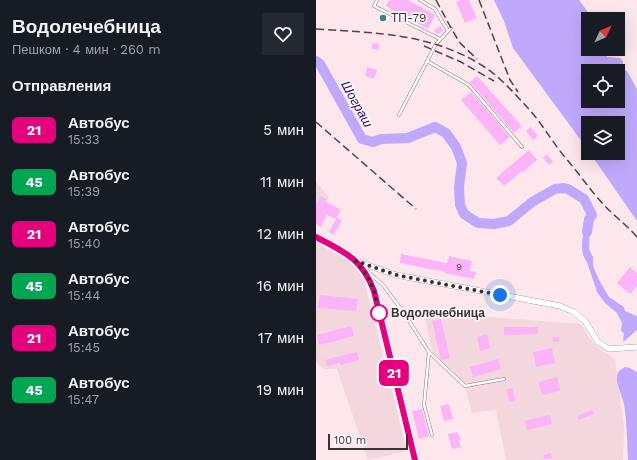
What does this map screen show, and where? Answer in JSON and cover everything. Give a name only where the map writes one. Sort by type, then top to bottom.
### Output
[{"type":"street","points":[[316,238],[344,252],[356,261],[368,277],[374,291],[415,460]]},
{"type":"street","points":[[356,261],[396,275],[560,306],[574,312],[585,321],[598,342],[609,349],[637,348]]},
{"type":"lane","points":[[377,0],[374,6],[440,39]]},
{"type":"lane","points":[[420,0],[435,8],[448,31]]},
{"type":"lane","points":[[399,116],[436,44],[451,28]]},
{"type":"lane","points":[[428,61],[469,85],[522,147]]},
{"type":"lane","points":[[356,261],[383,285],[404,313],[429,352],[465,386],[504,379]]},
{"type":"lane","points":[[429,352],[424,405],[432,434]]},
{"type":"shaded area","points":[[494,0],[579,0],[588,12],[581,12],[581,56],[607,56],[620,58],[623,61],[623,64],[581,64],[581,108],[625,108],[625,70],[627,71],[637,89],[637,221],[595,160],[625,160],[625,116],[581,116],[581,140],[513,48],[504,21]]},
{"type":"shaded area","points":[[316,182],[329,197],[316,220]]},
{"type":"shaded area","points":[[589,219],[589,249],[593,257],[593,266],[599,280],[609,297],[624,307],[625,311],[637,316],[637,330],[623,342],[624,333],[621,331],[622,323],[617,313],[605,303],[597,292],[584,257],[582,241]]},
{"type":"shaded area","points":[[316,243],[353,264],[364,280],[407,451],[368,460],[337,369],[324,369],[316,362]]},
{"type":"shaded area","points":[[424,312],[581,324],[597,347],[615,359],[624,427],[623,460],[506,460],[496,410],[472,413],[466,390],[434,360]]},
{"type":"shaded area","points":[[625,367],[637,372],[637,460],[628,460],[625,411],[617,379],[619,372]]},
{"type":"building","points":[[389,0],[408,0],[435,15],[428,29],[386,6]]},
{"type":"building","points":[[461,0],[469,0],[477,18],[465,23],[456,2]]},
{"type":"building","points":[[441,26],[443,31],[437,34],[434,30]]},
{"type":"building","points":[[372,43],[379,44],[379,50],[372,49]]},
{"type":"building","points":[[367,67],[377,70],[374,79],[365,76]]},
{"type":"building","points":[[477,76],[522,126],[514,133],[470,82]]},
{"type":"building","points":[[471,92],[510,137],[500,145],[461,100]]},
{"type":"building","points":[[531,127],[538,136],[533,140],[526,131]]},
{"type":"building","points":[[529,150],[537,160],[504,186],[496,178]]},
{"type":"building","points":[[547,154],[553,162],[549,165],[543,158]]},
{"type":"building","points":[[321,196],[326,199],[325,201],[341,210],[337,217],[342,220],[334,235],[329,232],[336,219],[327,215],[321,227],[316,224],[316,205]]},
{"type":"building","points":[[401,254],[447,263],[449,256],[472,261],[470,271],[476,272],[474,279],[400,263]]},
{"type":"building","points":[[630,267],[637,273],[637,286],[630,294],[617,283]]},
{"type":"building","points":[[320,295],[358,299],[356,311],[318,308]]},
{"type":"building","points":[[441,319],[450,358],[441,360],[432,321]]},
{"type":"building","points":[[351,326],[354,336],[319,345],[317,335]]},
{"type":"building","points":[[504,327],[538,327],[538,334],[504,335]]},
{"type":"building","points":[[487,334],[490,348],[480,351],[477,337]]},
{"type":"building","points":[[559,337],[560,341],[553,342],[552,338]]},
{"type":"building","points":[[552,348],[555,363],[536,367],[533,352]]},
{"type":"building","points":[[357,352],[359,360],[341,365],[340,363],[327,366],[325,360]]},
{"type":"building","points":[[498,359],[501,369],[473,377],[470,367]]},
{"type":"building","points":[[557,377],[560,391],[542,395],[539,382]]},
{"type":"building","points":[[513,388],[515,401],[509,402],[507,389]]},
{"type":"building","points":[[449,404],[453,419],[444,421],[440,406]]},
{"type":"building","points":[[422,409],[429,436],[419,439],[412,411]]},
{"type":"building","points":[[592,410],[594,414],[579,420],[577,416]]},
{"type":"building","points":[[550,415],[552,424],[527,430],[525,421]]},
{"type":"building","points":[[457,432],[461,440],[459,441],[461,447],[452,449],[448,434]]},
{"type":"building","points":[[551,453],[552,458],[544,459],[543,455]]},
{"type":"waterway","name":"Шограш","points":[[316,61],[320,64],[362,139],[373,142],[381,139],[408,138],[435,127],[446,133],[456,147],[462,163],[459,187],[460,205],[464,214],[478,223],[494,224],[509,221],[532,202],[555,189],[564,188],[584,199],[592,215],[589,219],[587,232]]},
{"type":"railway","points":[[436,0],[460,43],[477,59]]},
{"type":"railway","points":[[479,0],[510,80],[518,92]]},
{"type":"railway","points":[[316,29],[381,34],[423,41],[463,55],[483,66],[512,91],[527,107],[559,150],[599,199],[637,237]]},
{"type":"railway","points":[[424,46],[461,62],[494,81]]},
{"type":"railway","points":[[316,122],[416,209]]},
{"type":"bus line","name":"21","points":[[316,237],[344,252],[356,261],[368,277],[374,291],[415,460]]},
{"type":"place","name":"ТП-79","points":[[383,18]]},
{"type":"place","name":"Водолечебница","points":[[379,313]]},
{"type":"route","points":[[379,313],[374,291],[368,277],[356,261],[396,275],[500,295]]}]
